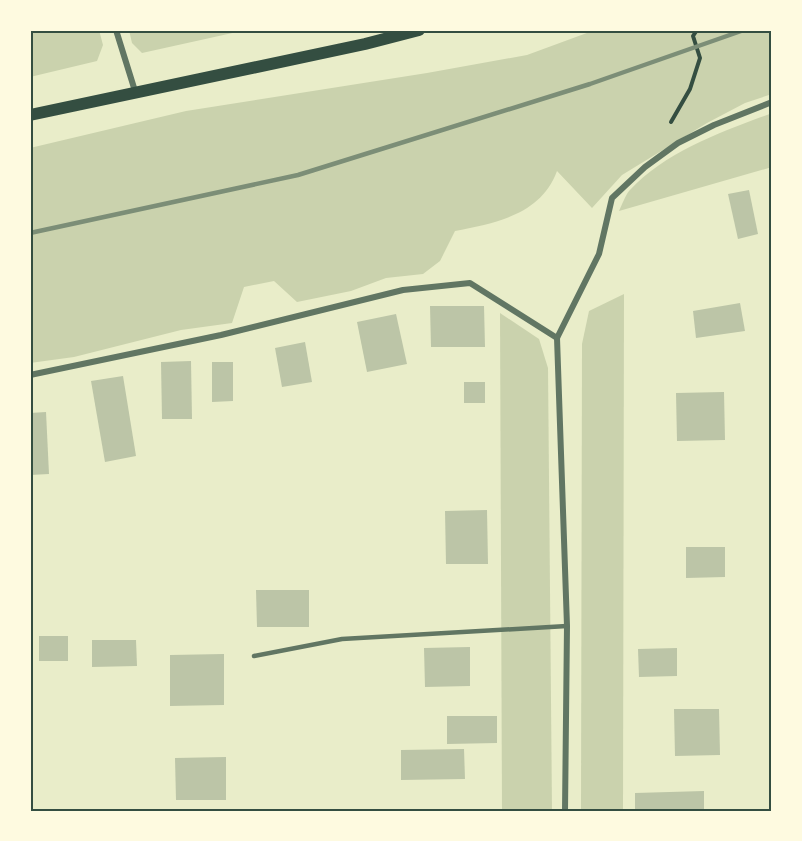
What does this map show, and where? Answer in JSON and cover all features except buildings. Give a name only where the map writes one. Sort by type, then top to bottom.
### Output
[{"type":"main road","points":[[30,115],[365,44],[419,30]]},
{"type":"street","points":[[116,30],[135,91]]},
{"type":"street","points":[[565,811],[567,626],[557,338],[599,254],[612,198],[645,167],[678,143],[714,125],[772,102]]},
{"type":"street","points":[[30,375],[221,335],[403,290],[470,283],[557,338]]},
{"type":"lane","points":[[254,656],[342,639],[567,626]]},
{"type":"path","points":[[668,127],[690,89],[700,58],[693,36],[697,30]]},
{"type":"green space","points":[[30,30],[99,30],[103,45],[97,61],[30,77]]},
{"type":"green space","points":[[129,30],[246,30],[142,53],[132,43]]},
{"type":"green space","points":[[595,30],[772,30],[772,94],[745,103],[707,123],[622,175],[592,208],[557,171],[550,186],[528,207],[501,220],[455,231],[440,261],[423,274],[386,278],[351,291],[297,302],[274,281],[244,287],[232,323],[181,330],[74,357],[30,363],[30,148],[186,111],[527,55]]},
{"type":"green space","points":[[772,113],[772,167],[619,211],[629,191],[660,164],[696,144]]},
{"type":"green space","points":[[624,294],[623,811],[581,811],[582,344],[589,311]]},
{"type":"green space","points":[[500,313],[539,339],[548,368],[552,811],[502,811]]},
{"type":"railway","points":[[30,233],[298,175],[590,84],[744,30]]}]
